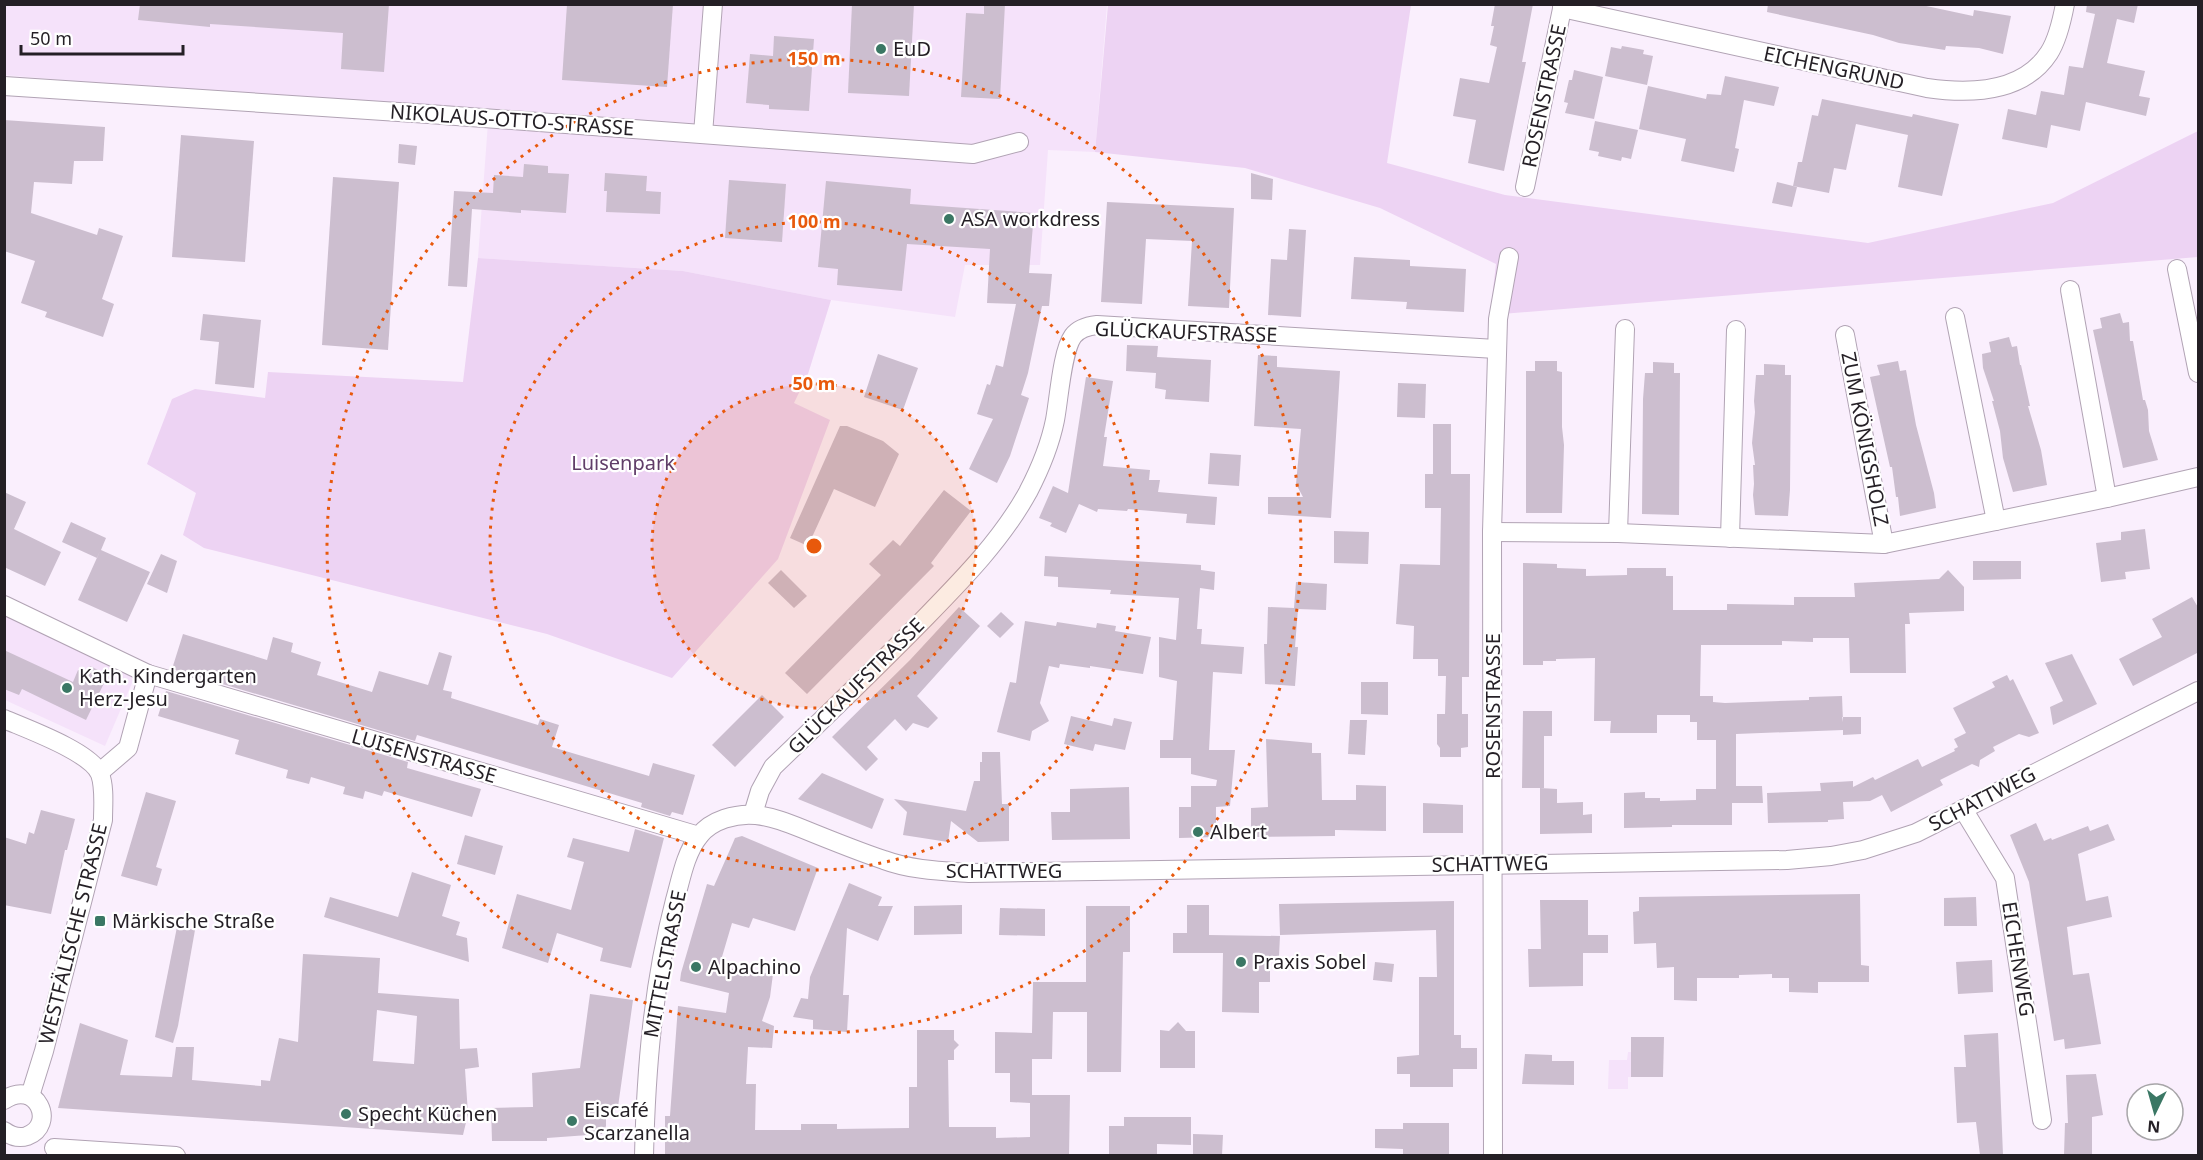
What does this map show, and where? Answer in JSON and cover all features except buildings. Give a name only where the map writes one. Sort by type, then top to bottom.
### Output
[{"type":"street","points":[[703,134],[713,4]]},
{"type":"street","name":"EICHENGRUND","points":[[1562,6],[1927,88],[1955,92],[1981,90],[2011,83],[2035,68],[2049,52],[2060,28],[2063,5]]},
{"type":"street","name":"ROSENSTRASSE","points":[[1526,187],[1562,6]]},
{"type":"street","name":"NIKOLAUS-OTTO-STRASSE","points":[[4,86],[973,154],[1019,142]]},
{"type":"street","name":"ROSENSTRASSE","points":[[1493,1155],[1492,532],[1496,349],[1498,319],[1509,257]]},
{"type":"street","points":[[2177,269],[2199,373]]},
{"type":"street","points":[[2070,290],[2107,498]]},
{"type":"street","points":[[1955,317],[1996,521]]},
{"type":"street","name":"GLÜCKAUFSTRASSE","points":[[753,814],[760,791],[773,767],[975,567],[1013,518],[1048,449],[1067,352],[1074,335],[1080,329],[1097,325],[1496,349]]},
{"type":"street","points":[[1618,533],[1625,329]]},
{"type":"street","points":[[1730,538],[1736,330]]},
{"type":"street","name":"ZUM KÖNIGSHOLZ","points":[[1845,335],[1884,544]]},
{"type":"street","name":"ZUM KÖNIGSHOLZ","points":[[1492,532],[1618,533],[1884,544],[2199,477]]},
{"type":"street","name":"LUISENSTRASSE","points":[[4,605],[148,674],[699,836]]},
{"type":"street","points":[[4,719],[85,756],[99,772],[128,748],[148,674]]},
{"type":"street","name":"SCHATTWEG","points":[[753,814],[774,818],[885,861],[927,870],[969,873],[1786,860],[1831,856],[1863,850],[1916,833],[2199,691]]},
{"type":"street","name":"WESTFÄLISCHE STRASSE","points":[[30,1096],[44,1051],[103,820],[103,793],[99,772]]},
{"type":"street","name":"EICHENWEG","points":[[1963,809],[2005,878],[2042,1120]]},
{"type":"street","name":"MITTELSTRASSE","points":[[644,1155],[646,1090],[653,1002],[679,885],[688,857],[699,836],[711,825],[726,817],[753,814]]},
{"type":"street","points":[[4,1100],[21,1093],[30,1096],[41,1108],[40,1124],[36,1131],[21,1137],[4,1131]]},
{"type":"street","points":[[36,1131],[55,1152],[176,1155]]},
{"type":"shaded area","points":[[4,5],[1107,5],[1095,152],[1048,150],[1040,265],[965,265],[955,317],[831,300],[683,271],[478,258],[489,109],[169,89],[5,75]]},
{"type":"shaded area","name":"Kath. Kindergarten Herz-Jesu","points":[[5,615],[135,676],[105,746],[5,700]]},
{"type":"shaded area","points":[[1628,1052],[1631,1052],[1631,1077],[1628,1077],[1628,1089],[1608,1089],[1609,1060],[1627,1060]]},
{"type":"green space","points":[[1108,5],[1411,5],[1387,163],[1505,195],[1868,243],[2053,203],[2198,131],[2198,257],[1490,315],[1496,264],[1380,208],[1245,168],[1095,152]]},
{"type":"green space","name":"Luisenpark","points":[[478,258],[683,271],[831,300],[808,374],[794,403],[830,420],[778,559],[672,678],[547,634],[204,548],[183,535],[196,493],[147,464],[172,399],[195,389],[265,398],[268,372],[463,382]]},
{"type":"place","name":"EuD","points":[[881,49]]},
{"type":"place","name":"ASA workdress","points":[[949,219]]},
{"type":"place","name":"Kath. Kindergarten Herz-Jesu","points":[[67,688]]},
{"type":"place","name":"Albert","points":[[1198,832]]},
{"type":"place","name":"Märkische Straße","points":[[100,921]]},
{"type":"place","name":"Praxis Sobel","points":[[1241,962]]},
{"type":"place","name":"Alpachino","points":[[696,967]]},
{"type":"place","name":"Specht Küchen","points":[[346,1114]]},
{"type":"place","name":"Eiscafé Scarzanella","points":[[572,1121]]}]
